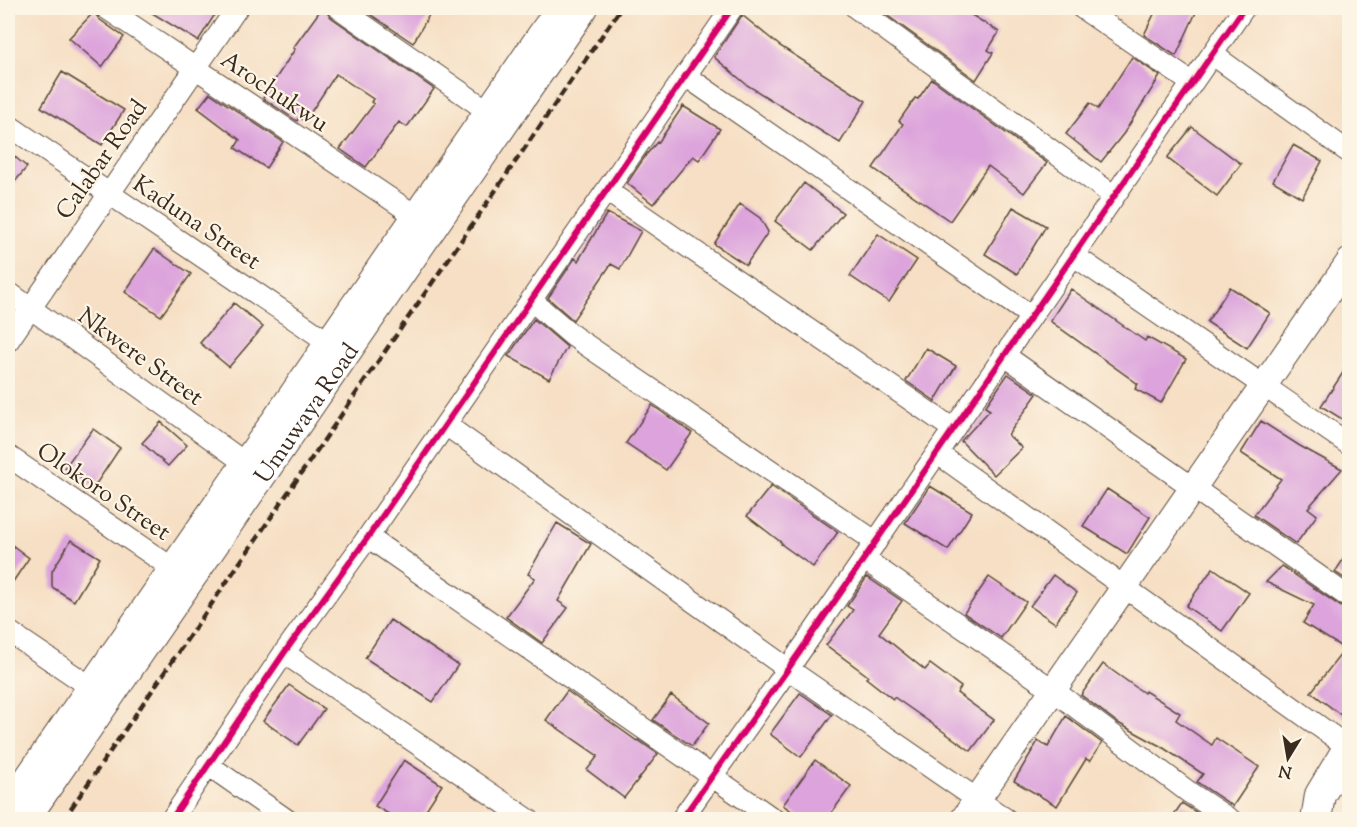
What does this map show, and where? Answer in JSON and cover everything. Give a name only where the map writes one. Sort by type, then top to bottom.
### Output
[{"type":"main road","points":[[1318,807],[1349,746]]},
{"type":"street","name":"Arochukwu","points":[[106,8],[416,216]]},
{"type":"street","name":"Calabar Road","points":[[8,341],[29,307],[237,8]]},
{"type":"street","points":[[339,8],[488,111]]},
{"type":"street","name":"Umuwaya Road","points":[[26,819],[172,568],[245,463],[338,348],[416,216],[559,8]]},
{"type":"street","name":"Umuwaya Road","points":[[8,806],[99,693],[338,348],[585,8]]},
{"type":"street","points":[[171,819],[284,653],[446,425],[732,8]]},
{"type":"street","points":[[856,8],[1114,196]]},
{"type":"street","points":[[1083,8],[1192,83]]},
{"type":"street","points":[[681,819],[788,669],[1244,8]]},
{"type":"street","points":[[1212,54],[1350,153]]},
{"type":"street","points":[[686,76],[1031,315]]},
{"type":"street","name":"Kaduna Street","points":[[8,125],[338,348]]},
{"type":"street","points":[[607,191],[953,429]]},
{"type":"street","points":[[1074,255],[1350,445]]},
{"type":"street","points":[[970,809],[1350,261]]},
{"type":"street","name":"Nkwere Street","points":[[8,292],[245,463]]},
{"type":"street","points":[[531,300],[573,336],[870,550],[1190,793],[1231,819]]},
{"type":"street","points":[[1004,355],[1350,598]]},
{"type":"street","points":[[446,425],[788,669],[970,809],[1007,819]]},
{"type":"street","points":[[937,453],[1349,746]]},
{"type":"street","name":"Olokoro Street","points":[[8,456],[172,568]]},
{"type":"street","points":[[368,537],[775,819]]},
{"type":"street","points":[[8,631],[99,693]]},
{"type":"street","points":[[284,653],[529,819]]},
{"type":"street","points":[[207,764],[287,819]]},
{"type":"street","points":[[1302,819],[1318,807]]},
{"type":"building","points":[[144,8],[219,8],[198,41]]},
{"type":"building","points":[[322,8],[326,8],[332,18],[434,89],[407,127],[399,122],[366,167],[340,149],[374,104],[371,102],[373,99],[336,74],[305,121],[299,117],[297,121],[263,98],[295,49],[293,48]]},
{"type":"building","points":[[361,8],[433,8],[413,43]]},
{"type":"building","points":[[877,8],[975,8],[970,14],[999,32],[988,50],[993,53],[976,80]]},
{"type":"building","points":[[1157,8],[1198,8],[1176,56],[1144,35]]},
{"type":"building","points":[[94,12],[99,19],[124,37],[102,67],[69,38]]},
{"type":"building","points":[[742,15],[780,46],[866,101],[840,143],[747,85],[714,57]]},
{"type":"building","points":[[1132,57],[1160,76],[1124,133],[1101,162],[1066,134],[1090,103],[1098,109]]},
{"type":"building","points":[[62,72],[124,110],[102,145],[41,107]]},
{"type":"building","points":[[932,79],[1047,163],[1024,193],[988,166],[950,221],[873,168],[903,124],[899,121]]},
{"type":"building","points":[[210,93],[283,142],[266,168],[235,148],[240,140],[198,108]]},
{"type":"building","points":[[683,106],[720,129],[699,160],[693,156],[653,204],[627,183]]},
{"type":"building","points":[[1192,127],[1241,164],[1217,196],[1167,158]]},
{"type":"building","points":[[1293,145],[1322,161],[1302,198],[1273,181]]},
{"type":"building","points":[[8,151],[27,167],[8,190]]},
{"type":"building","points":[[804,183],[843,213],[813,250],[775,221]]},
{"type":"building","points":[[740,204],[760,218],[768,232],[746,265],[714,244]]},
{"type":"building","points":[[1013,207],[1046,226],[1017,274],[985,254]]},
{"type":"building","points":[[607,213],[641,231],[620,269],[611,264],[573,320],[548,298],[575,258],[578,261]]},
{"type":"building","points":[[878,234],[917,260],[889,302],[850,276]]},
{"type":"building","points":[[154,249],[191,274],[161,316],[125,292]]},
{"type":"building","points":[[1230,287],[1270,313],[1247,348],[1207,322]]},
{"type":"building","points":[[1071,289],[1145,341],[1147,337],[1186,359],[1161,403],[1135,389],[1138,384],[1050,321]]},
{"type":"building","points":[[234,303],[263,327],[229,367],[200,343]]},
{"type":"building","points":[[534,319],[567,347],[549,379],[508,356]]},
{"type":"building","points":[[926,348],[956,366],[935,401],[906,381]]},
{"type":"building","points":[[1350,362],[1350,424],[1321,406]]},
{"type":"building","points":[[1008,374],[1037,394],[1008,435],[1022,448],[994,475],[961,441],[990,410],[985,407]]},
{"type":"building","points":[[652,405],[692,433],[666,470],[626,443]]},
{"type":"building","points":[[1261,421],[1342,469],[1308,508],[1317,515],[1296,544],[1254,515],[1281,479],[1241,453]]},
{"type":"building","points":[[161,422],[187,445],[168,466],[142,443]]},
{"type":"building","points":[[93,429],[120,448],[94,487],[65,467]]},
{"type":"building","points":[[771,486],[838,532],[813,567],[747,516]]},
{"type":"building","points":[[930,486],[972,512],[948,550],[905,523]]},
{"type":"building","points":[[1107,489],[1150,517],[1127,554],[1083,526]]},
{"type":"building","points":[[557,523],[591,544],[558,601],[568,608],[542,643],[506,617],[535,578],[528,574]]},
{"type":"building","points":[[71,540],[100,558],[74,601],[52,587],[52,571]]},
{"type":"building","points":[[8,542],[29,558],[8,589]]},
{"type":"building","points":[[1350,549],[1350,582],[1335,572]]},
{"type":"building","points":[[1282,566],[1350,611],[1350,722],[1311,692],[1345,649],[1303,623],[1314,605],[1266,582]]},
{"type":"building","points":[[1213,568],[1249,593],[1222,631],[1186,606]]},
{"type":"building","points":[[1053,575],[1077,593],[1055,623],[1030,606]]},
{"type":"building","points":[[867,577],[902,601],[879,633],[925,670],[930,664],[961,687],[957,693],[994,720],[971,751],[894,697],[893,699],[866,678],[868,676],[826,645],[853,610],[847,606]]},
{"type":"building","points":[[989,577],[1026,602],[1001,638],[964,613]]},
{"type":"building","points":[[390,620],[458,665],[433,702],[365,658]]},
{"type":"building","points":[[1103,664],[1144,693],[1145,691],[1180,713],[1176,720],[1212,745],[1216,738],[1259,767],[1233,806],[1197,782],[1203,774],[1162,747],[1118,723],[1081,695]]},
{"type":"building","points":[[289,685],[324,709],[298,745],[263,721]]},
{"type":"building","points":[[567,691],[658,754],[624,798],[587,770],[598,756],[546,720]]},
{"type":"building","points":[[800,693],[832,715],[801,757],[770,734]]},
{"type":"building","points":[[671,695],[709,723],[692,746],[653,720]]},
{"type":"building","points":[[1066,716],[1102,743],[1090,761],[1086,759],[1057,806],[1014,781],[1038,741],[1048,747]]},
{"type":"building","points":[[404,760],[442,785],[420,819],[397,819],[375,806]]},
{"type":"building","points":[[815,760],[851,786],[827,819],[803,819],[783,805]]},
{"type":"building","points":[[1183,804],[1207,819],[1171,819]]},
{"type":"railway","points":[[63,820],[621,8]]},
{"type":"cycle path","points":[[171,820],[284,653],[368,537],[732,8]]},
{"type":"cycle path","points":[[681,820],[788,669],[1244,8]]}]
